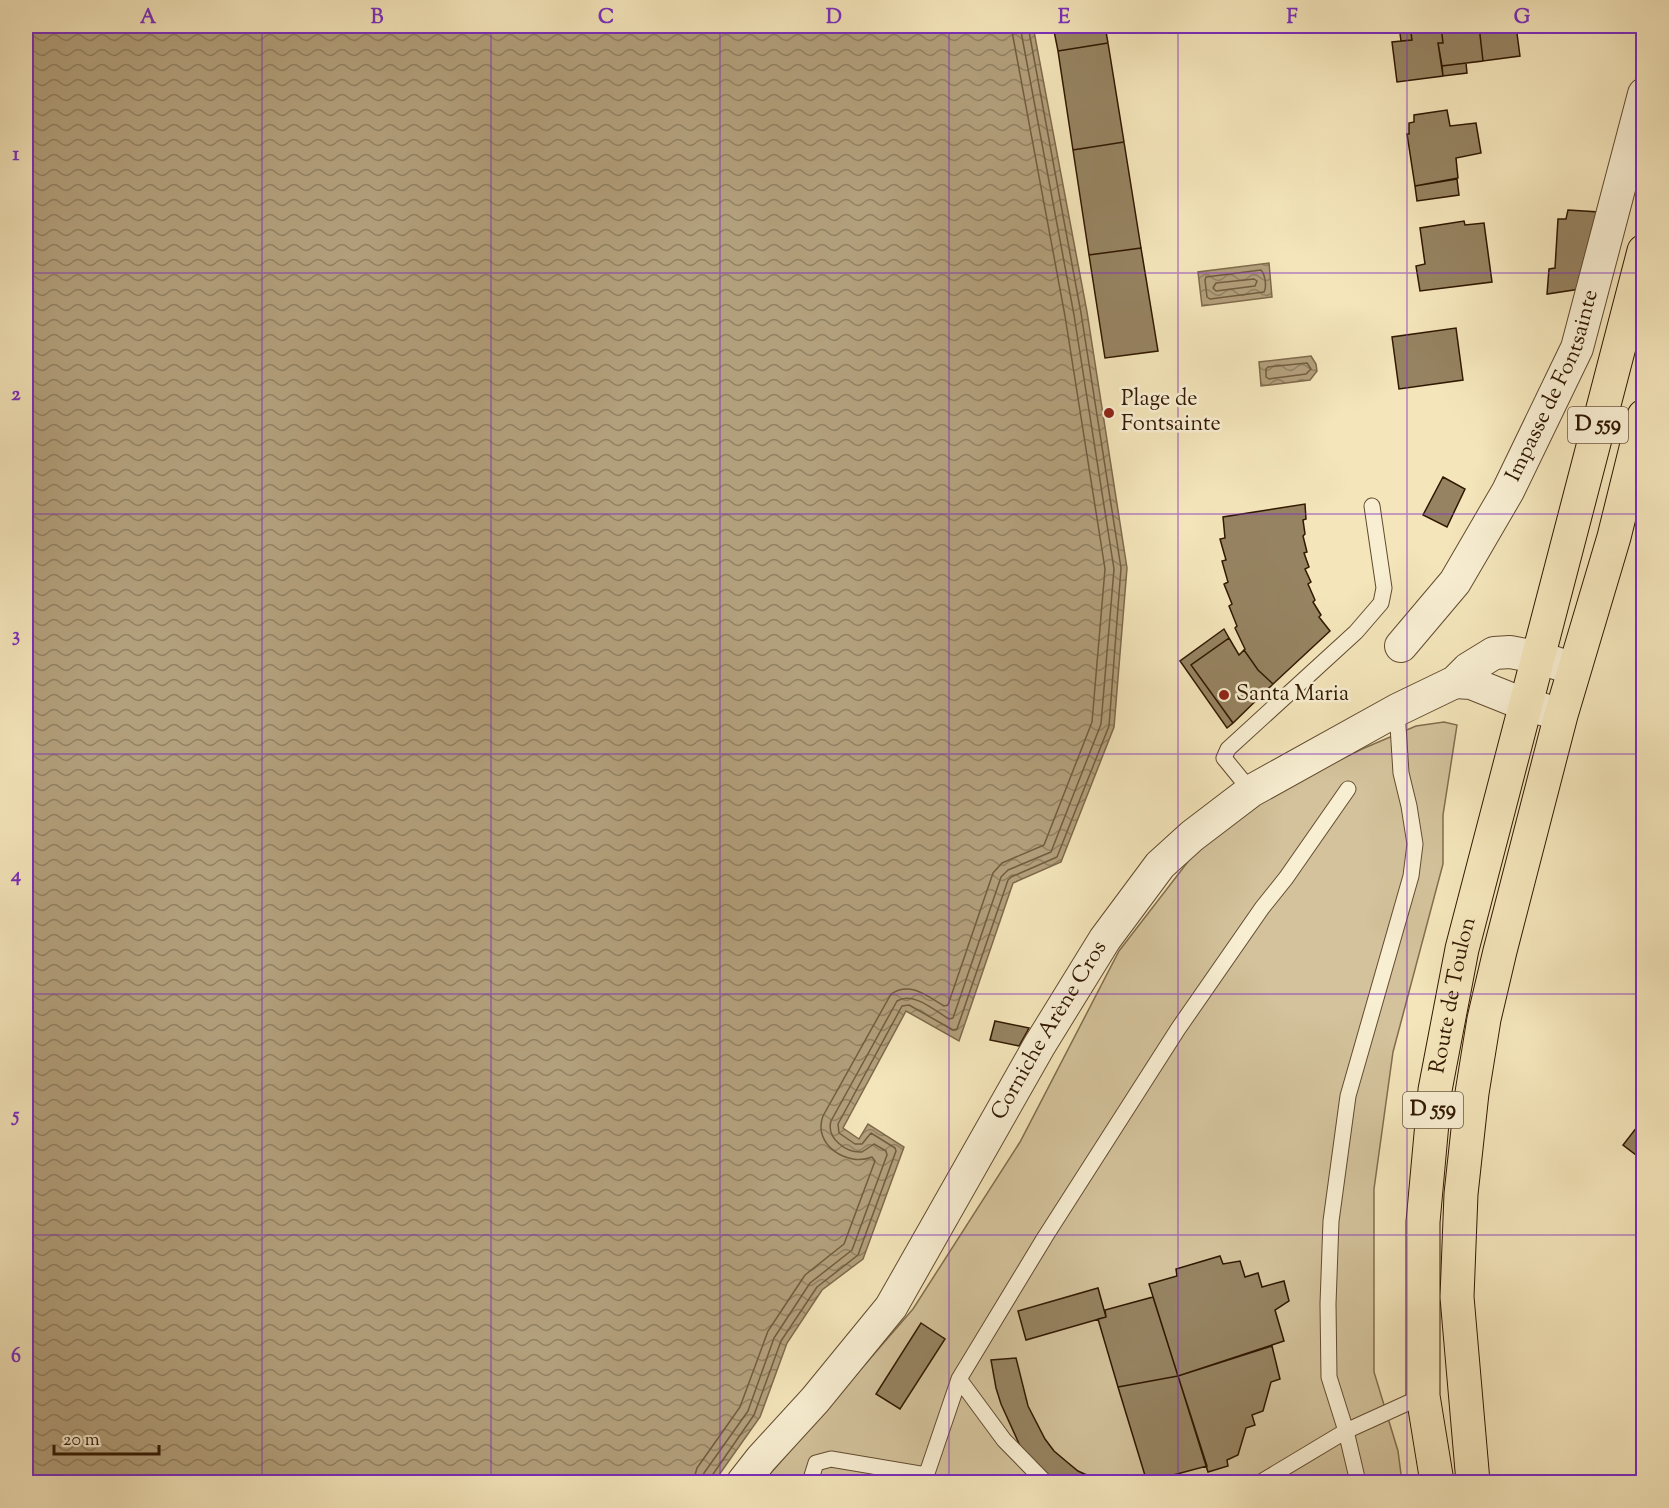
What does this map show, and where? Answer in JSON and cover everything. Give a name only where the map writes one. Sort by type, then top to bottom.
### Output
[{"type":"main road","name":"Route de Toulon","points":[[1437,1482],[1423,1396],[1423,1222],[1435,1090],[1462,950],[1644,251]]},
{"type":"main road","name":"Route de Toulon","points":[[1473,1482],[1457,1297],[1461,1194],[1472,1093],[1494,973],[1561,715],[1614,537],[1644,416]]},
{"type":"street","name":"Impasse de Fontsainte","points":[[1401,646],[1455,582],[1508,491],[1577,348],[1644,94]]},
{"type":"street","name":"Corniche Arène Cros","points":[[743,1482],[815,1400],[891,1307],[1039,1046],[1105,939],[1160,865],[1192,836],[1251,791],[1397,710],[1455,682],[1468,669],[1494,653],[1510,652],[1537,657]]},
{"type":"street","points":[[1537,657],[1574,669]]},
{"type":"street","points":[[1455,682],[1471,683],[1561,715]]},
{"type":"lane","points":[[1251,791],[1224,758],[1228,749],[1356,632],[1382,603],[1384,588],[1372,506]]},
{"type":"lane","points":[[1358,1482],[1346,1431],[1329,1377],[1328,1304],[1331,1221],[1348,1096],[1411,876],[1415,844],[1401,773],[1397,710]]},
{"type":"lane","points":[[810,1482],[816,1463],[831,1459],[925,1478],[959,1379],[1045,1237],[1178,1029],[1348,789]]},
{"type":"lane","points":[[959,1379],[1004,1440],[1045,1482]]},
{"type":"lane","points":[[1261,1482],[1346,1431],[1423,1396]]},
{"type":"shaded area","points":[[1444,722],[1457,725],[1443,815],[1443,864],[1393,1052],[1374,1189],[1374,1372],[1398,1451],[1402,1482],[763,1482],[913,1309],[1020,1142],[1119,951],[1200,846],[1271,794],[1362,749],[1416,726]]},
{"type":"water","points":[[26,26],[1033,26],[1087,312],[1127,568],[1114,727],[1061,862],[1013,883],[959,1041],[906,1011],[843,1128],[859,1139],[868,1124],[904,1147],[863,1259],[822,1290],[787,1343],[760,1417],[714,1482],[26,1482]]},
{"type":"water","points":[[1269,263],[1272,297],[1202,306],[1198,272]]},
{"type":"water","points":[[1311,356],[1317,371],[1310,380],[1261,386],[1259,362]]},
{"type":"building","points":[[1053,26],[1105,26],[1108,43],[1058,51]]},
{"type":"building","points":[[1399,26],[1410,26],[1412,40],[1401,41]]},
{"type":"building","points":[[1410,26],[1441,26],[1443,43],[1438,43],[1443,76],[1397,82],[1392,42],[1412,40]]},
{"type":"building","points":[[1441,26],[1479,26],[1483,61],[1442,66],[1438,43],[1443,43]]},
{"type":"building","points":[[1479,26],[1516,26],[1520,56],[1483,61]]},
{"type":"building","points":[[1108,43],[1124,142],[1073,150],[1058,51]]},
{"type":"building","points":[[1466,63],[1467,73],[1443,76],[1442,66]]},
{"type":"building","points":[[1447,110],[1450,126],[1476,123],[1481,153],[1456,158],[1458,178],[1415,186],[1407,134],[1409,134],[1409,123],[1414,122],[1414,115]]},
{"type":"building","points":[[1124,142],[1141,248],[1089,255],[1073,150]]},
{"type":"building","points":[[1457,179],[1459,195],[1417,201],[1415,186]]},
{"type":"building","points":[[1568,210],[1599,212],[1580,289],[1547,294],[1549,269],[1555,268],[1558,219],[1566,219]]},
{"type":"building","points":[[1464,221],[1465,225],[1484,223],[1492,282],[1420,291],[1416,266],[1425,264],[1420,228]]},
{"type":"building","points":[[1141,248],[1158,351],[1105,358],[1089,255]]},
{"type":"building","points":[[1456,328],[1463,380],[1399,389],[1392,337]]},
{"type":"building","points":[[1443,477],[1465,489],[1447,527],[1423,515]]},
{"type":"building","points":[[1305,504],[1306,519],[1303,520],[1305,534],[1303,536],[1307,552],[1304,553],[1309,567],[1305,569],[1311,582],[1308,584],[1315,600],[1313,602],[1321,615],[1319,617],[1330,631],[1273,684],[1258,670],[1244,650],[1235,628],[1237,626],[1229,606],[1232,604],[1224,584],[1228,582],[1222,561],[1226,560],[1220,539],[1225,538],[1223,517]]},
{"type":"building","points":[[1224,629],[1229,638],[1191,665],[1233,723],[1227,728],[1180,661]]},
{"type":"building","points":[[1229,638],[1239,655],[1244,650],[1258,670],[1273,684],[1233,723],[1191,665]]},
{"type":"building","points":[[995,1021],[1029,1028],[1019,1046],[990,1040]]},
{"type":"building","points":[[1644,1118],[1644,1161],[1623,1145]]},
{"type":"building","points":[[1220,1256],[1223,1264],[1240,1261],[1245,1277],[1258,1273],[1262,1287],[1284,1281],[1289,1301],[1275,1310],[1284,1341],[1178,1376],[1149,1284],[1177,1276],[1176,1269]]},
{"type":"building","points":[[1098,1288],[1106,1317],[1026,1340],[1018,1311]]},
{"type":"building","points":[[1153,1297],[1178,1376],[1118,1387],[1098,1319],[1106,1317],[1105,1310]]},
{"type":"building","points":[[921,1323],[945,1339],[900,1409],[876,1394]]},
{"type":"building","points":[[1272,1346],[1280,1379],[1271,1382],[1263,1411],[1252,1415],[1255,1425],[1246,1428],[1238,1455],[1227,1460],[1228,1466],[1208,1472],[1178,1376]]},
{"type":"building","points":[[1016,1358],[1028,1406],[1045,1439],[1054,1451],[1078,1471],[1102,1482],[1051,1482],[1021,1448],[1001,1404],[991,1360]]},
{"type":"building","points":[[1178,1376],[1207,1466],[1147,1482],[1118,1387]]},
{"type":"place","name":"Plage de Fontsainte","points":[[1109,413]]},
{"type":"place","name":"Santa Maria","points":[[1224,695]]}]
